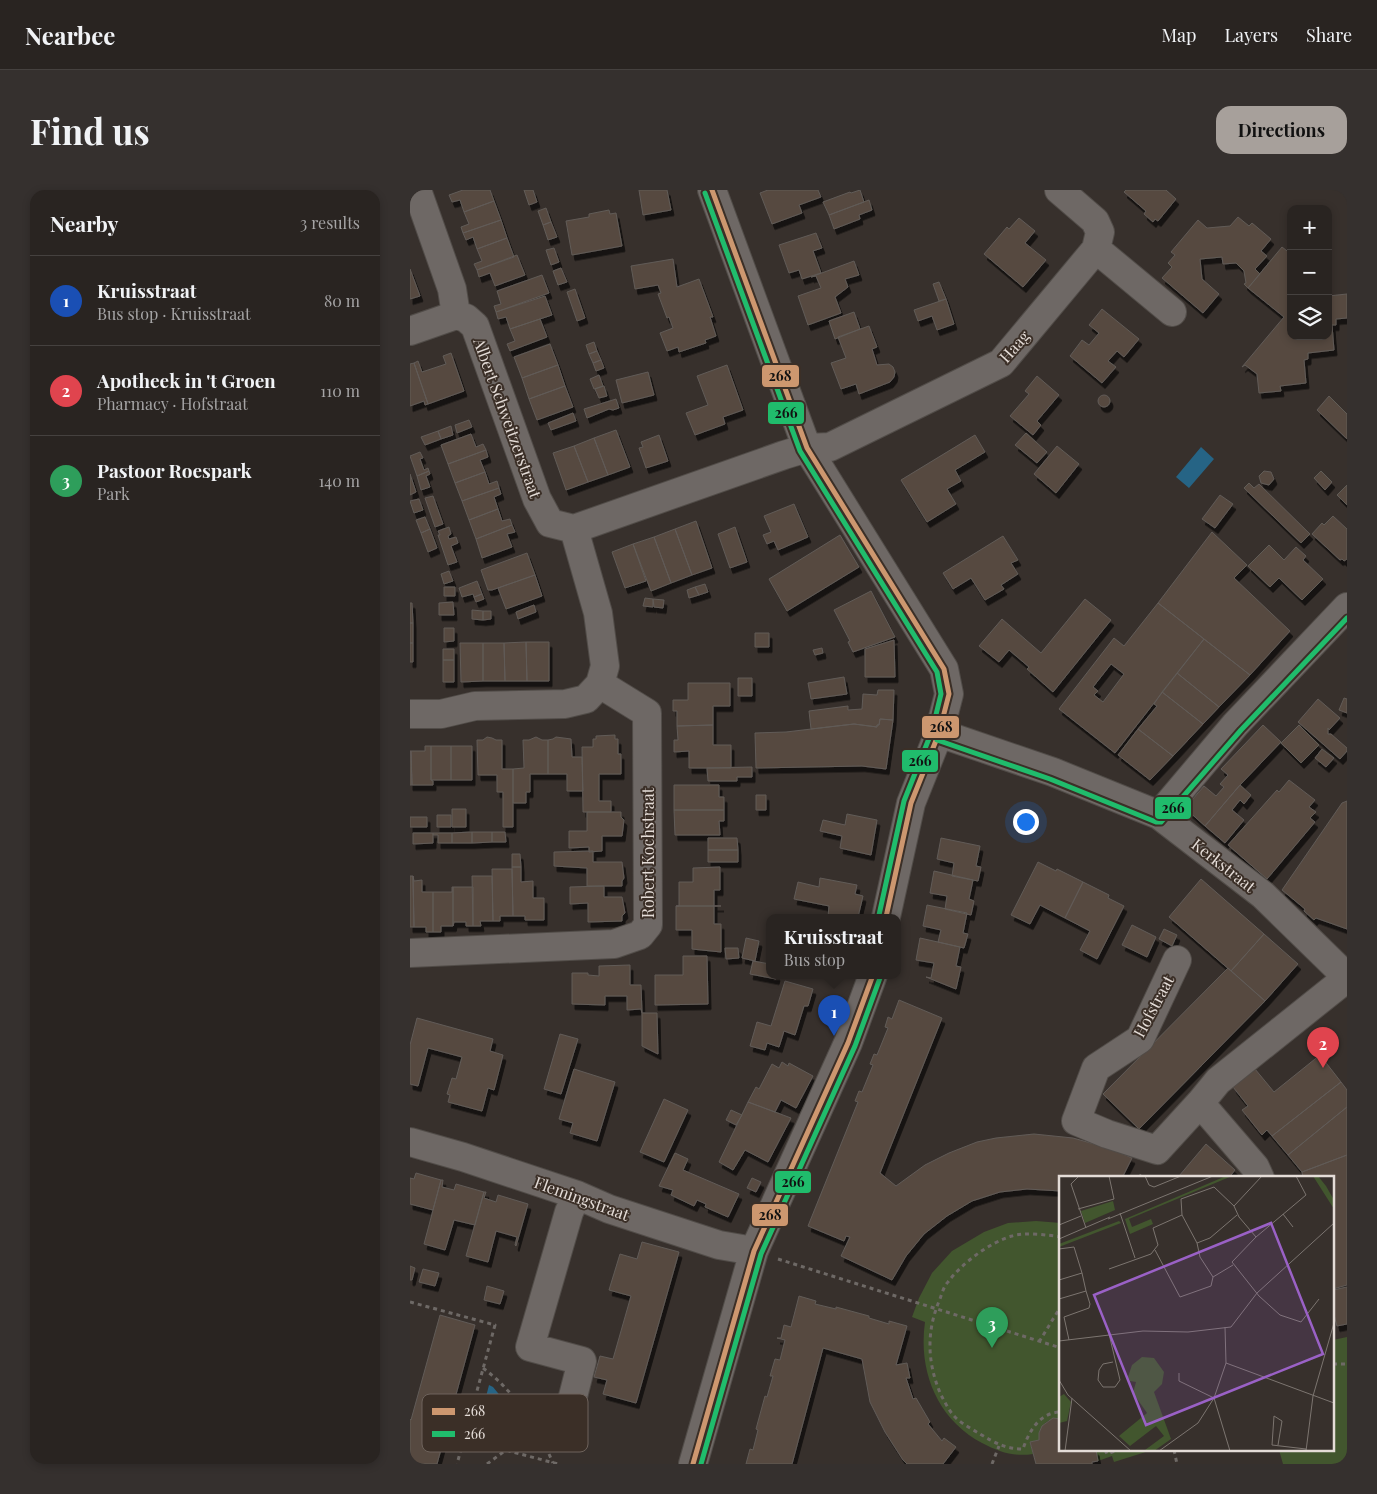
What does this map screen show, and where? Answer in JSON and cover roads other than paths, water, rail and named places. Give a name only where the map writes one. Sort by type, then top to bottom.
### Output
[{"type":"street","points":[[410,331],[456,315],[452,289],[417,190]]},
{"type":"street","points":[[712,190],[807,448],[944,669],[949,694],[939,733],[911,803],[887,914]]},
{"type":"street","points":[[1059,190],[1094,221],[1100,232],[1096,248],[1172,312]]},
{"type":"street","name":"Haag","points":[[807,448],[830,447],[1001,363],[1096,248]]},
{"type":"street","name":"Albert Schweitzerstraat","points":[[456,315],[466,318],[475,326],[537,499],[550,523],[574,529]]},
{"type":"street","points":[[410,714],[441,714],[475,706],[565,704],[586,699],[600,684],[604,666],[598,613],[574,529],[807,448]]},
{"type":"street","points":[[1159,815],[1235,725],[1347,608]]},
{"type":"street","name":"Robert Kochstraat","points":[[410,953],[614,944],[640,935],[648,924],[647,713],[600,684]]},
{"type":"street","name":"Kerkstraat","points":[[939,733],[1053,772],[1159,815],[1263,895],[1347,978]]},
{"type":"street","name":"Hofstraat","points":[[1177,960],[1140,1039],[1096,1068],[1076,1121],[1107,1134],[1157,1150],[1218,1081],[1347,978]]},
{"type":"street","points":[[693,1464],[754,1251],[848,1043],[872,979]]},
{"type":"street","points":[[1200,1103],[1255,1167],[1259,1176]]},
{"type":"street","name":"Flemingstraat","points":[[410,1142],[463,1157],[578,1195],[608,1209],[719,1245],[754,1251]]},
{"type":"street","points":[[568,1394],[582,1361],[530,1347],[569,1212],[578,1195]]},
{"type":"water","points":[[1201,447],[1214,459],[1189,488],[1176,477]]},
{"type":"water","points":[[489,1385],[499,1394],[487,1394]]},
{"type":"place","name":"Kruisstraat","points":[[834,1036]]},
{"type":"place","name":"Apotheek in 't Groen","points":[[1323,1068]]},
{"type":"place","name":"Pastoor Roespark","points":[[992,1348]]}]
